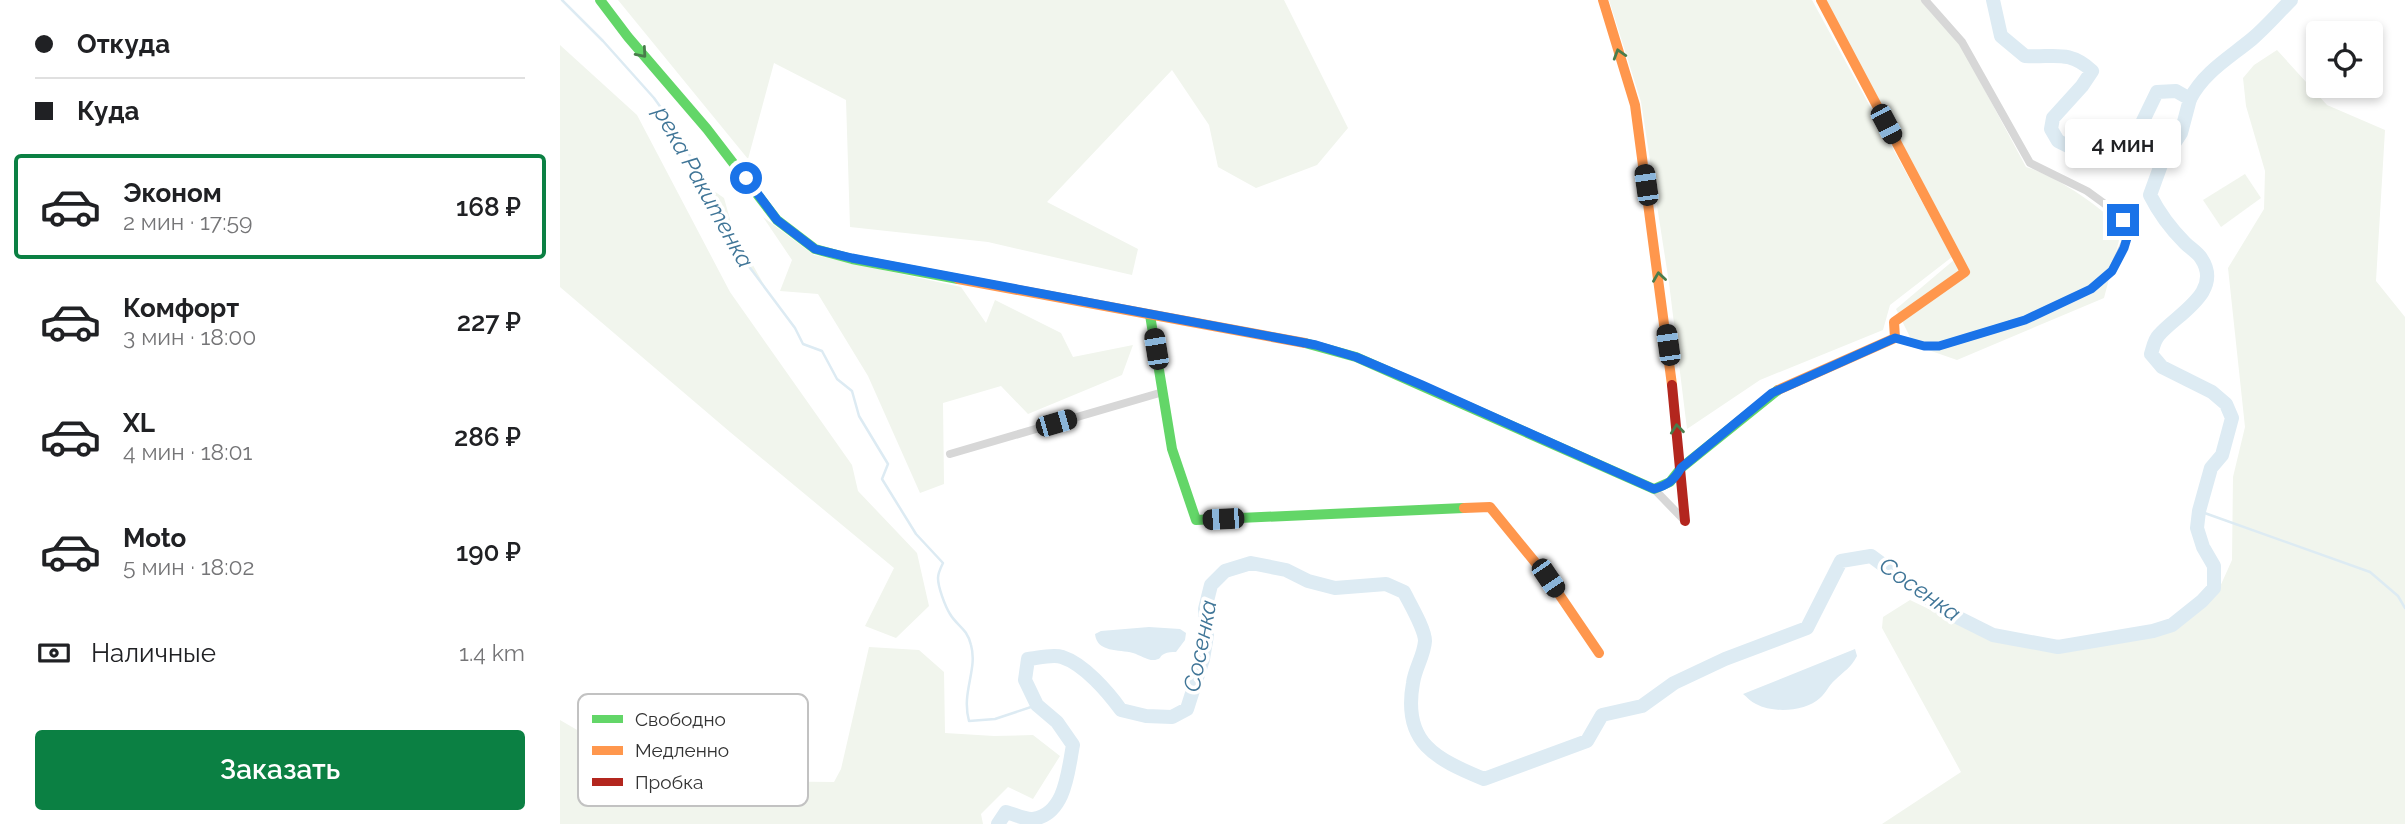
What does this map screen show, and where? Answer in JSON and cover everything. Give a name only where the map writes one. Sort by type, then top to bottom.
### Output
[{"type":"street","points":[[600,0],[707,129],[777,220],[815,249],[1316,345],[1356,357],[1654,489],[1685,521]]},
{"type":"street","points":[[1603,0],[1635,106],[1668,345],[1685,521]]},
{"type":"street","points":[[1821,0],[1965,272],[1894,321],[1895,338]]},
{"type":"street","points":[[1654,489],[1666,486],[1681,468],[1772,393],[1895,338],[1924,346],[1939,346],[2025,320],[2091,289],[2112,271],[2127,238],[2123,220],[2087,191],[2030,163],[1962,42],[1925,0]]},
{"type":"street","points":[[1150,315],[1171,449],[1196,520],[1490,507],[1548,578],[1599,653]]},
{"type":"street","points":[[950,454],[1163,393]]},
{"type":"shaded area","points":[[618,0],[1284,0],[1348,128],[1317,165],[1256,188],[1218,167],[1209,125],[1172,70],[1047,202],[1138,249],[1132,275],[988,242],[850,227],[846,100],[774,63],[748,159]]},
{"type":"shaded area","points":[[1609,0],[1812,0],[1952,257],[1890,305],[1883,330],[1760,380],[1687,429],[1669,283],[1641,102]]},
{"type":"shaded area","points":[[1823,0],[1924,0],[1960,44],[2026,167],[2077,193],[2103,211],[2122,229],[2104,298],[1957,360],[1914,345],[1896,309],[1961,254]]},
{"type":"shaded area","points":[[560,45],[637,115],[730,292],[852,465],[858,491],[917,553],[929,606],[896,638],[865,626],[894,568],[560,287]]},
{"type":"shaded area","points":[[2277,50],[2306,82],[2306,98],[2321,98],[2327,105],[2385,130],[2376,281],[2405,317],[2405,824],[1882,824],[1961,772],[1882,628],[1883,617],[1910,600],[1991,639],[2042,649],[2060,649],[2176,626],[2219,589],[2232,560],[2233,477],[2245,427],[2228,268],[2264,209],[2265,171],[2246,106],[2243,78],[2254,65]]},
{"type":"shaded area","points":[[2245,174],[2261,198],[2221,227],[2203,200]]},
{"type":"shaded area","points":[[691,175],[724,198],[733,230],[767,290],[730,246]]},
{"type":"shaded area","points":[[763,217],[814,255],[961,287],[986,323],[995,300],[1061,333],[1073,357],[1133,345],[1122,375],[1028,414],[1001,386],[943,403],[944,484],[920,493],[868,376],[818,294],[780,291],[792,260]]},
{"type":"shaded area","points":[[1149,627],[1180,629],[1186,633],[1185,640],[1176,652],[1166,653],[1159,659],[1152,660],[1104,647],[1095,634],[1101,631]]},
{"type":"shaded area","points":[[869,647],[919,650],[944,672],[945,733],[1033,735],[1060,756],[1033,799],[1008,787],[981,814],[983,824],[560,824],[560,720],[578,730],[578,806],[808,806],[808,782],[834,782],[841,769]]},
{"type":"shaded area","points":[[1855,649],[1857,656],[1852,664],[1820,698],[1807,706],[1790,710],[1772,709],[1754,703],[1743,694]]},
{"type":"waterway","name":"река Ракитенка","points":[[562,0],[654,98],[689,154],[733,245],[795,328],[803,344],[822,351],[837,379],[852,391],[859,416],[888,464],[882,479],[916,534],[943,563],[938,578],[942,596],[950,614],[967,635],[973,654],[967,700],[969,721],[995,719],[1037,705]]},
{"type":"waterway","name":"Сосенка","points":[[998,824],[1006,812],[1033,819],[1052,809],[1064,790],[1073,745],[1057,722],[1037,705],[1025,680],[1028,659],[1062,657],[1087,672],[1121,710],[1146,716],[1172,717],[1187,709],[1203,659],[1207,635],[1205,609],[1211,585],[1225,571],[1251,563],[1286,570],[1308,581],[1335,588],[1386,584],[1404,592],[1420,623],[1425,641],[1414,678],[1411,704],[1418,734],[1426,746],[1438,756],[1484,779],[1587,741],[1602,715],[1642,706],[1674,683],[1725,659],[1807,628],[1841,561],[1871,556],[1947,612],[1993,635],[2058,647],[2153,631],[2172,625],[2202,601],[2214,588],[2214,566],[2203,547],[2197,528],[2199,511],[2211,468],[2222,455],[2232,418],[2226,404],[2212,392],[2162,367],[2151,354],[2157,337],[2195,301],[2203,292],[2207,281],[2207,270],[2201,258],[2170,226],[2150,195],[2162,162],[2181,133],[2190,99],[2176,91],[2157,92],[2141,125],[2129,134],[2108,142],[2074,149],[2058,141],[2051,129],[2053,118],[2092,71],[2068,57],[2025,56],[2001,36],[1993,0]]},
{"type":"waterway","points":[[2190,99],[2210,73],[2257,34],[2291,0]]},
{"type":"waterway","points":[[2199,511],[2370,572],[2398,596],[2405,608]]},
{"type":"traffic: fast","points":[[600,0],[707,129],[777,220],[815,249],[852,259],[958,279]]},
{"type":"traffic: fast","points":[[1150,315],[1172,449],[1196,520],[1464,508]]},
{"type":"traffic: fast","points":[[1305,343],[1356,357],[1654,489],[1670,482],[1681,468],[1778,390]]},
{"type":"traffic: slow","points":[[1603,0],[1635,105],[1672,385]]},
{"type":"traffic: slow","points":[[1778,390],[1895,338],[1894,322],[1965,272],[1821,0]]},
{"type":"traffic: slow","points":[[958,279],[1305,343]]},
{"type":"traffic: slow","points":[[1464,508],[1490,507],[1548,578],[1599,653]]},
{"type":"traffic: jam","points":[[1672,385],[1685,521]]},
{"type":"route","points":[[746,178],[777,220],[815,249],[1316,345],[1356,357],[1422,385],[1654,489],[1666,486],[1681,468],[1772,393],[1895,338],[1924,346],[1939,346],[2025,320],[2091,289],[2112,271],[2124,248],[2127,238],[2123,220]]}]
